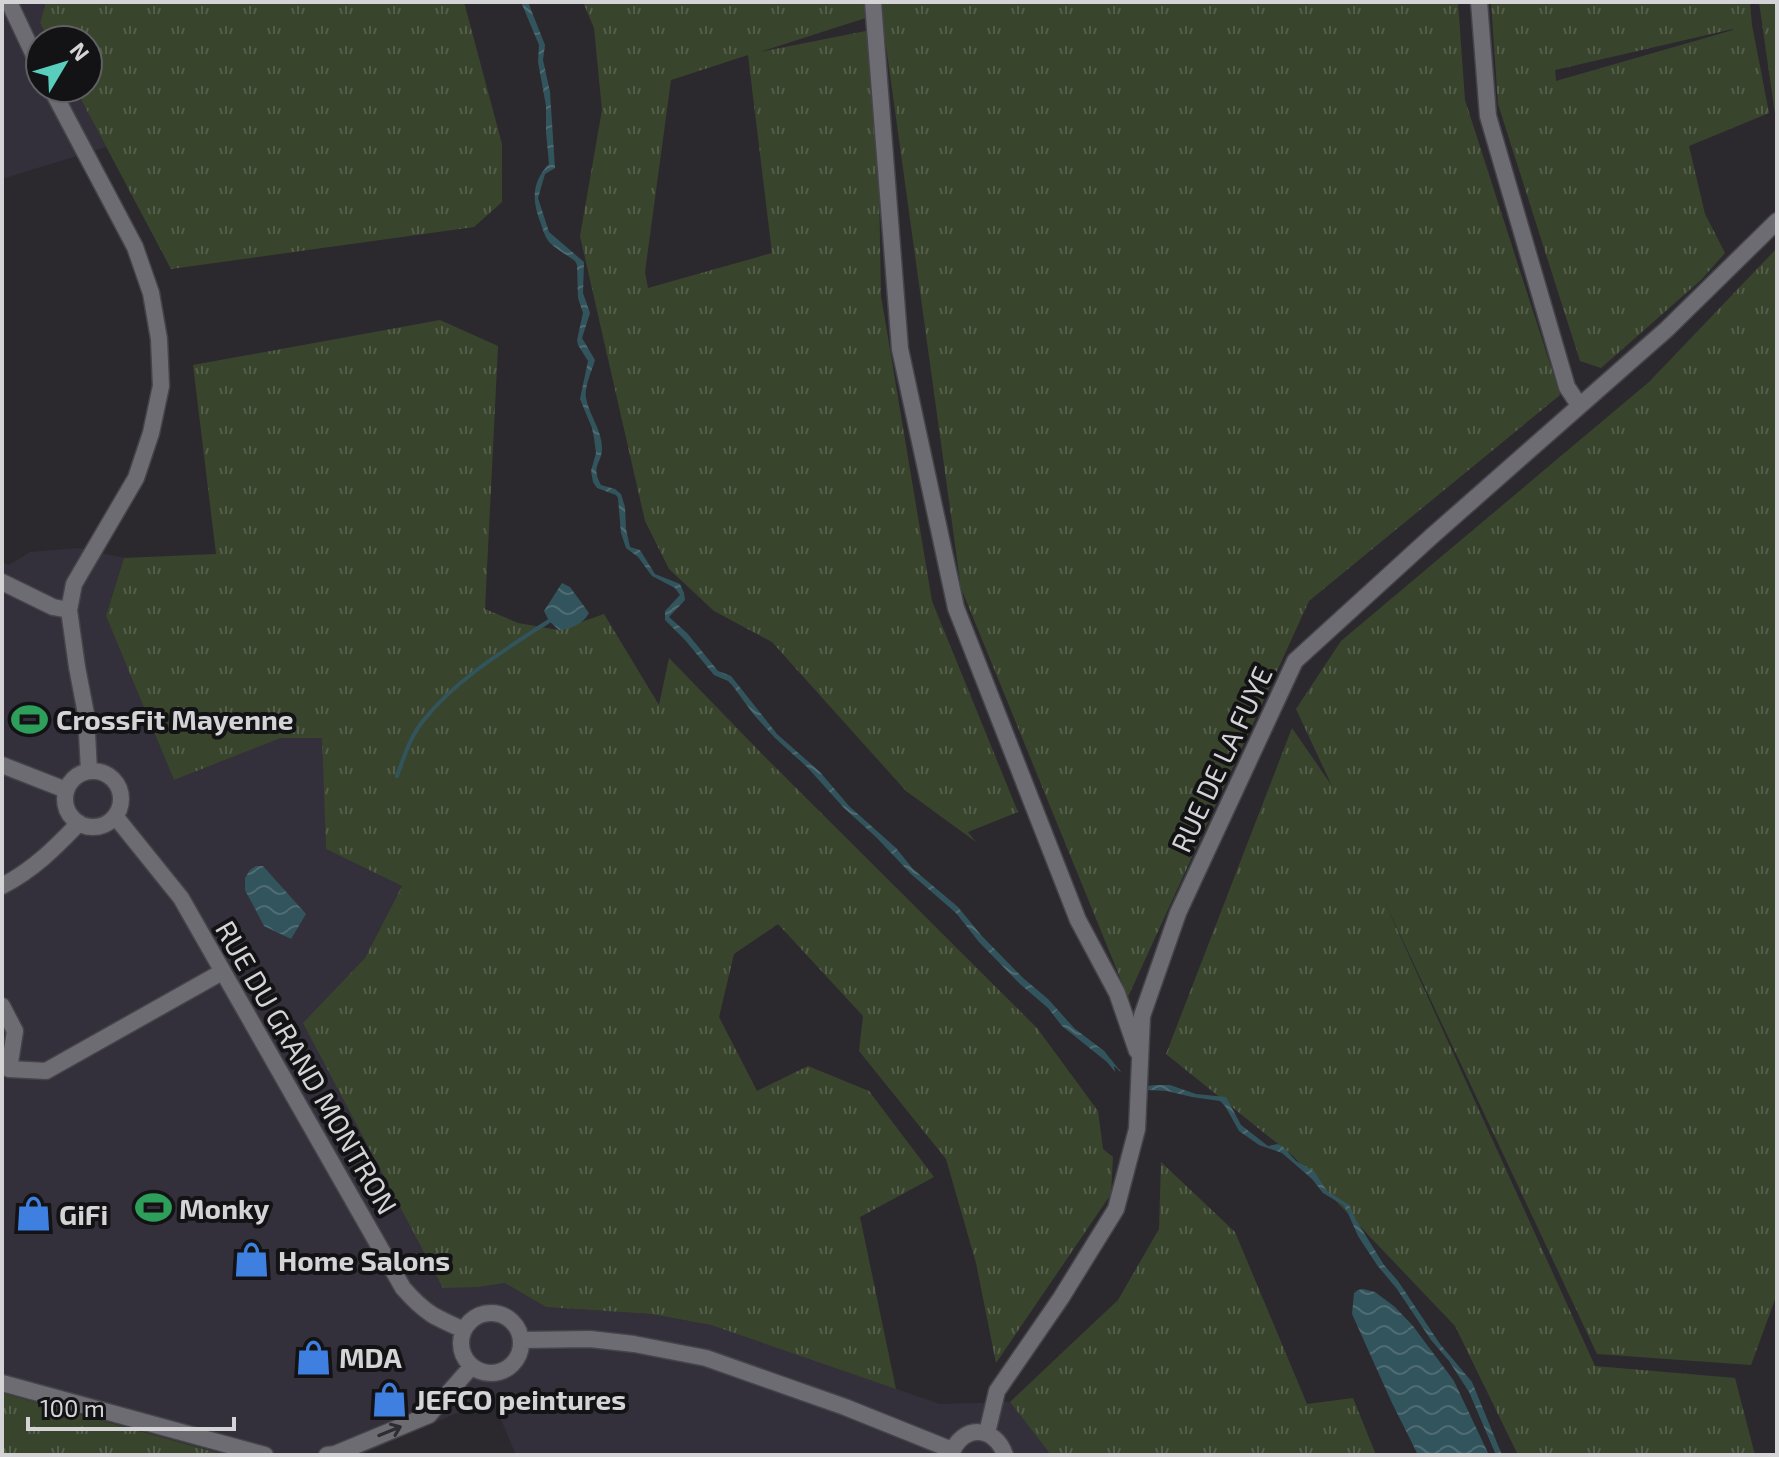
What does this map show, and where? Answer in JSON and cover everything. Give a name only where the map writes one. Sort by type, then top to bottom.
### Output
[{"type":"street","points":[[9,2],[24,34]]},
{"type":"street","points":[[873,2],[900,349],[956,608],[1078,920],[1117,993],[1140,1060]]},
{"type":"street","points":[[1479,2],[1488,116],[1567,387],[1579,405]]},
{"type":"street","points":[[59,104],[135,247],[151,293],[159,339],[161,386],[151,433],[136,478],[74,584],[69,610],[86,714],[89,771]]},
{"type":"street","name":"RUE DE LA FUYE","points":[[987,1433],[997,1391],[1061,1298],[1116,1209],[1137,1129],[1142,1016],[1178,913],[1295,661],[1667,329],[1777,221]]},
{"type":"street","points":[[2,582],[53,607],[69,610]]},
{"type":"street","points":[[2,765],[66,790]]},
{"type":"street","points":[[89,771],[98,772],[114,781],[120,798],[115,816],[102,825],[79,823],[71,817],[67,808],[66,790],[75,777],[89,771]]},
{"type":"street","name":"RUE DU GRAND MONTRON","points":[[115,816],[181,898],[403,1288],[420,1308],[464,1330]]},
{"type":"street","points":[[2,886],[41,861],[79,823]]},
{"type":"street","points":[[2,1006],[15,1031],[9,1069],[46,1071],[222,972]]},
{"type":"street","points":[[496,1314],[513,1323],[521,1340],[518,1356],[506,1369],[489,1373],[472,1366],[466,1359],[461,1340],[464,1330],[477,1316],[496,1314]]},
{"type":"street","points":[[521,1340],[590,1339],[706,1358],[845,1407],[952,1453],[962,1437],[978,1432],[987,1433],[1001,1444],[1005,1455]]},
{"type":"street","points":[[327,1455],[429,1415],[472,1366]]},
{"type":"street","points":[[2,1383],[265,1455]]},
{"type":"shaded area","points":[[2,2],[46,2],[41,24],[24,24],[24,104],[83,104],[106,147],[2,179]]},
{"type":"shaded area","points":[[79,548],[124,558],[106,616],[174,780],[281,738],[322,738],[326,849],[402,886],[365,958],[304,1023],[479,1287],[505,1283],[546,1307],[651,1314],[711,1325],[940,1404],[1010,1402],[1051,1455],[516,1455],[492,1398],[360,1455],[225,1455],[2,1393],[2,562],[9,565],[30,552]]},
{"type":"green space","points":[[46,2],[464,2],[502,144],[502,202],[474,227],[171,269],[83,104],[104,104],[104,24],[40,23]]},
{"type":"green space","points":[[583,2],[873,2],[875,15],[760,52],[876,29],[881,296],[932,601],[1018,812],[968,832],[976,842],[906,791],[772,642],[714,611],[669,569],[645,521],[580,236],[602,110],[594,28]],"holes":[[[748,55],[772,253],[648,288],[645,272],[671,80]]]},
{"type":"green space","points":[[880,2],[1458,2],[1465,100],[1560,395],[1309,601],[1128,997],[961,588]]},
{"type":"green space","points":[[1491,2],[1750,2],[1769,113],[1689,146],[1705,214],[1725,253],[1701,280],[1601,368],[1580,361],[1498,104]],"holes":[[[1733,30],[1556,81],[1555,70]]]},
{"type":"green space","points":[[1759,2],[1777,2],[1777,128]]},
{"type":"green space","points":[[1777,248],[1777,1294],[1751,1365],[1597,1354],[1382,896],[1595,1366],[1735,1378],[1755,1455],[1518,1455],[1455,1326],[1293,1156],[1166,1054],[1292,728],[1332,786],[1296,709],[1341,641],[1649,382]]},
{"type":"green space","points":[[440,320],[498,346],[485,609],[518,623],[558,630],[604,614],[659,705],[669,658],[1037,1028],[1098,1111],[1103,1149],[1113,1157],[1111,1194],[996,1363],[976,1263],[946,1159],[859,1051],[863,1016],[778,924],[734,954],[719,1017],[757,1091],[808,1066],[869,1091],[934,1177],[860,1217],[896,1389],[711,1325],[651,1314],[546,1307],[505,1283],[443,1288],[303,1023],[365,958],[402,886],[326,849],[322,738],[281,738],[174,780],[106,616],[124,558],[216,554],[193,365]]},
{"type":"green space","points":[[1161,1162],[1235,1232],[1307,1404],[1353,1398],[1376,1455],[1051,1455],[1010,1402],[1118,1300],[1159,1229]]},
{"type":"green space","points":[[2,1393],[225,1455],[2,1455]]},
{"type":"water","points":[[521,2],[528,2],[545,45],[543,60],[550,92],[555,168],[545,174],[538,198],[549,232],[584,262],[583,293],[590,313],[582,338],[595,360],[586,398],[602,448],[596,469],[601,485],[621,494],[630,547],[640,550],[655,574],[680,584],[685,600],[669,617],[687,633],[718,671],[731,676],[777,734],[820,772],[849,806],[896,848],[913,869],[958,907],[1023,978],[1048,999],[1074,1028],[1104,1051],[1122,1073],[1114,1066],[1115,1072],[1062,1026],[1048,1008],[979,942],[956,913],[911,874],[775,738],[732,685],[714,675],[665,620],[665,611],[680,595],[675,588],[652,576],[638,557],[626,548],[621,533],[618,498],[597,488],[593,482],[594,438],[580,399],[588,361],[577,340],[583,313],[578,298],[577,265],[548,240],[536,208],[536,185],[549,164],[546,106],[538,62],[539,45]]},
{"type":"water","points":[[562,583],[570,587],[589,613],[576,625],[559,630],[544,611]]},
{"type":"water","points":[[256,866],[263,866],[306,914],[291,939],[264,926],[245,890],[245,878]]},
{"type":"water","points":[[1170,1085],[1196,1094],[1226,1097],[1241,1125],[1268,1146],[1278,1144],[1283,1147],[1296,1161],[1314,1171],[1327,1191],[1349,1205],[1384,1265],[1440,1344],[1472,1382],[1502,1455],[1496,1455],[1469,1392],[1377,1265],[1343,1205],[1323,1193],[1282,1153],[1259,1145],[1239,1131],[1220,1101],[1148,1090],[1148,1086]]},
{"type":"water","points":[[1363,1289],[1375,1292],[1413,1326],[1454,1381],[1489,1455],[1418,1455],[1352,1314],[1354,1293]]},
{"type":"waterway","points":[[397,776],[414,734],[436,706],[482,666],[549,621]]},
{"type":"place","name":"CrossFit Mayenne","points":[[30,719]]},
{"type":"place","name":"Monky","points":[[153,1208]]},
{"type":"place","name":"GiFi","points":[[33,1214]]},
{"type":"place","name":"Home Salons","points":[[252,1260]]},
{"type":"place","name":"MDA","points":[[313,1357]]},
{"type":"place","name":"JEFCO peintures","points":[[389,1399]]}]
